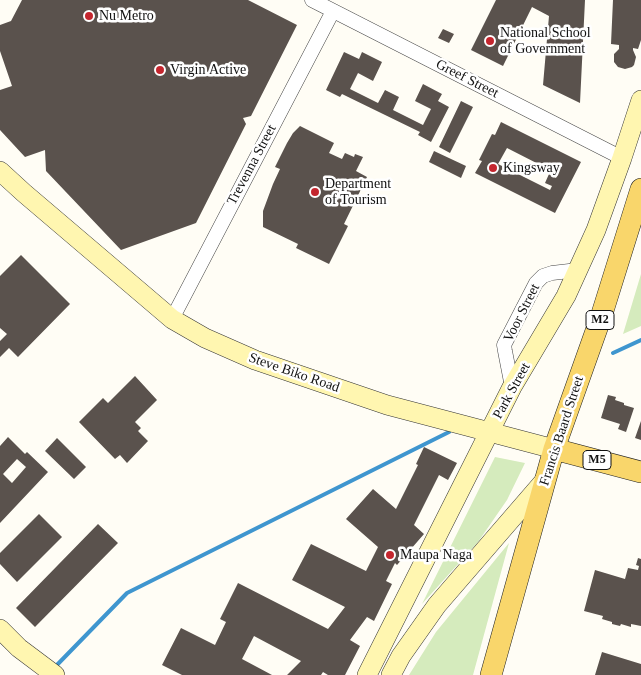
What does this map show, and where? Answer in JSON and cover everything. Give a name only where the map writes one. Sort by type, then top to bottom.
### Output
[{"type":"main road","name":"Francis Baard Street","points":[[491,675],[554,449],[601,317],[641,189]]},
{"type":"main road","name":"Steve Biko Road","points":[[554,449],[641,472]]},
{"type":"street","name":"Greef Street","points":[[312,0],[622,158]]},
{"type":"street","name":"Trevenna Street","points":[[172,319],[332,11]]},
{"type":"street","name":"Park Street","points":[[367,675],[512,387],[566,296],[596,230],[641,100]]},
{"type":"street","name":"Steve Biko Road","points":[[0,171],[172,319],[205,338],[255,360],[387,405],[554,449]]},
{"type":"street","name":"Voor Street","points":[[512,387],[504,344],[536,283],[543,276],[552,273],[578,270]]},
{"type":"street","points":[[391,675],[437,605],[545,480]]},
{"type":"street","points":[[0,629],[19,648],[56,675]]},
{"type":"green space","points":[[641,274],[641,326],[623,334]]},
{"type":"green space","points":[[495,457],[525,463],[507,500],[478,542],[422,604]]},
{"type":"green space","points":[[509,543],[473,675],[409,675],[436,632]]},
{"type":"building","points":[[22,0],[248,0],[297,25],[251,116],[243,118],[246,124],[196,223],[121,250],[46,171],[45,150],[25,157],[0,130],[0,90],[12,86],[0,51],[0,25],[11,21]]},
{"type":"building","points":[[496,0],[585,0],[580,103],[543,85],[549,16],[532,7],[503,66],[471,50]]},
{"type":"building","points":[[613,0],[641,0],[641,40],[638,49],[633,48],[636,57],[634,65],[625,69],[618,67],[614,62],[614,54],[619,49],[619,45],[611,44]]},
{"type":"building","points":[[443,29],[454,34],[449,43],[438,38]]},
{"type":"building","points":[[344,52],[359,59],[362,52],[382,62],[373,81],[358,73],[350,89],[378,103],[385,90],[399,97],[393,110],[423,125],[431,109],[415,101],[423,84],[442,94],[438,101],[449,107],[431,142],[418,135],[420,132],[342,94],[340,97],[326,90]]},
{"type":"building","points":[[461,101],[473,107],[450,153],[439,147]]},
{"type":"building","name":"Kingsway","points":[[501,122],[581,162],[555,213],[475,173],[482,161],[479,160],[492,134],[495,135]],"holes":[[[507,148],[558,174],[556,178],[549,174],[545,183],[552,186],[550,190],[498,164]]]},
{"type":"building","points":[[300,126],[334,143],[329,153],[342,159],[345,153],[354,157],[355,154],[363,157],[356,171],[367,177],[344,224],[348,226],[329,264],[296,248],[298,244],[263,227],[263,211],[280,169],[275,167],[293,133]]},
{"type":"building","points":[[434,151],[466,166],[461,178],[429,162]]},
{"type":"building","points":[[21,255],[70,304],[18,357],[9,348],[0,357],[0,341],[7,334],[0,328],[0,276]]},
{"type":"building","points":[[135,376],[157,400],[135,422],[141,428],[138,431],[148,441],[127,463],[120,455],[115,459],[79,422],[103,398],[108,403]]},
{"type":"building","points":[[608,395],[616,397],[615,400],[624,403],[624,405],[634,408],[626,432],[618,429],[620,424],[601,418]]},
{"type":"building","points":[[641,421],[641,440],[635,438]]},
{"type":"building","points":[[8,437],[25,454],[27,452],[48,472],[0,523],[0,446]],"holes":[[[17,459],[26,467],[12,483],[3,474]]]},
{"type":"building","points":[[57,438],[86,467],[74,479],[45,451]]},
{"type":"building","name":"Maupa Naga","points":[[424,447],[457,463],[448,480],[439,475],[414,525],[424,534],[397,565],[395,563],[386,581],[392,584],[374,621],[367,617],[350,640],[360,646],[345,675],[328,675],[323,672],[321,675],[287,675],[301,661],[254,636],[242,659],[272,675],[182,675],[162,665],[181,628],[215,645],[226,622],[220,619],[238,583],[328,629],[345,607],[292,580],[311,544],[366,571],[378,547],[346,519],[373,489],[396,509],[418,465],[416,464]]},
{"type":"building","points":[[39,514],[62,537],[17,582],[0,564],[0,553]]},
{"type":"building","points":[[98,524],[118,543],[35,627],[16,608]]},
{"type":"building","points":[[638,558],[641,559],[641,626],[631,624],[631,627],[612,624],[612,622],[602,619],[603,616],[584,611],[595,570],[625,579],[628,568],[638,570],[639,566],[636,565]]},
{"type":"building","points":[[602,652],[641,664],[641,675],[595,675]]},
{"type":"waterway","points":[[613,353],[641,340]]},
{"type":"waterway","points":[[54,668],[127,593],[449,432]]},
{"type":"place","name":"Nu Metro","points":[[89,16]]},
{"type":"place","name":"National School of Government","points":[[490,41]]},
{"type":"place","name":"Virgin Active","points":[[160,70]]},
{"type":"place","name":"Kingsway","points":[[493,168]]},
{"type":"place","name":"Department of Tourism","points":[[315,192]]},
{"type":"place","name":"Maupa Naga","points":[[390,555]]}]
